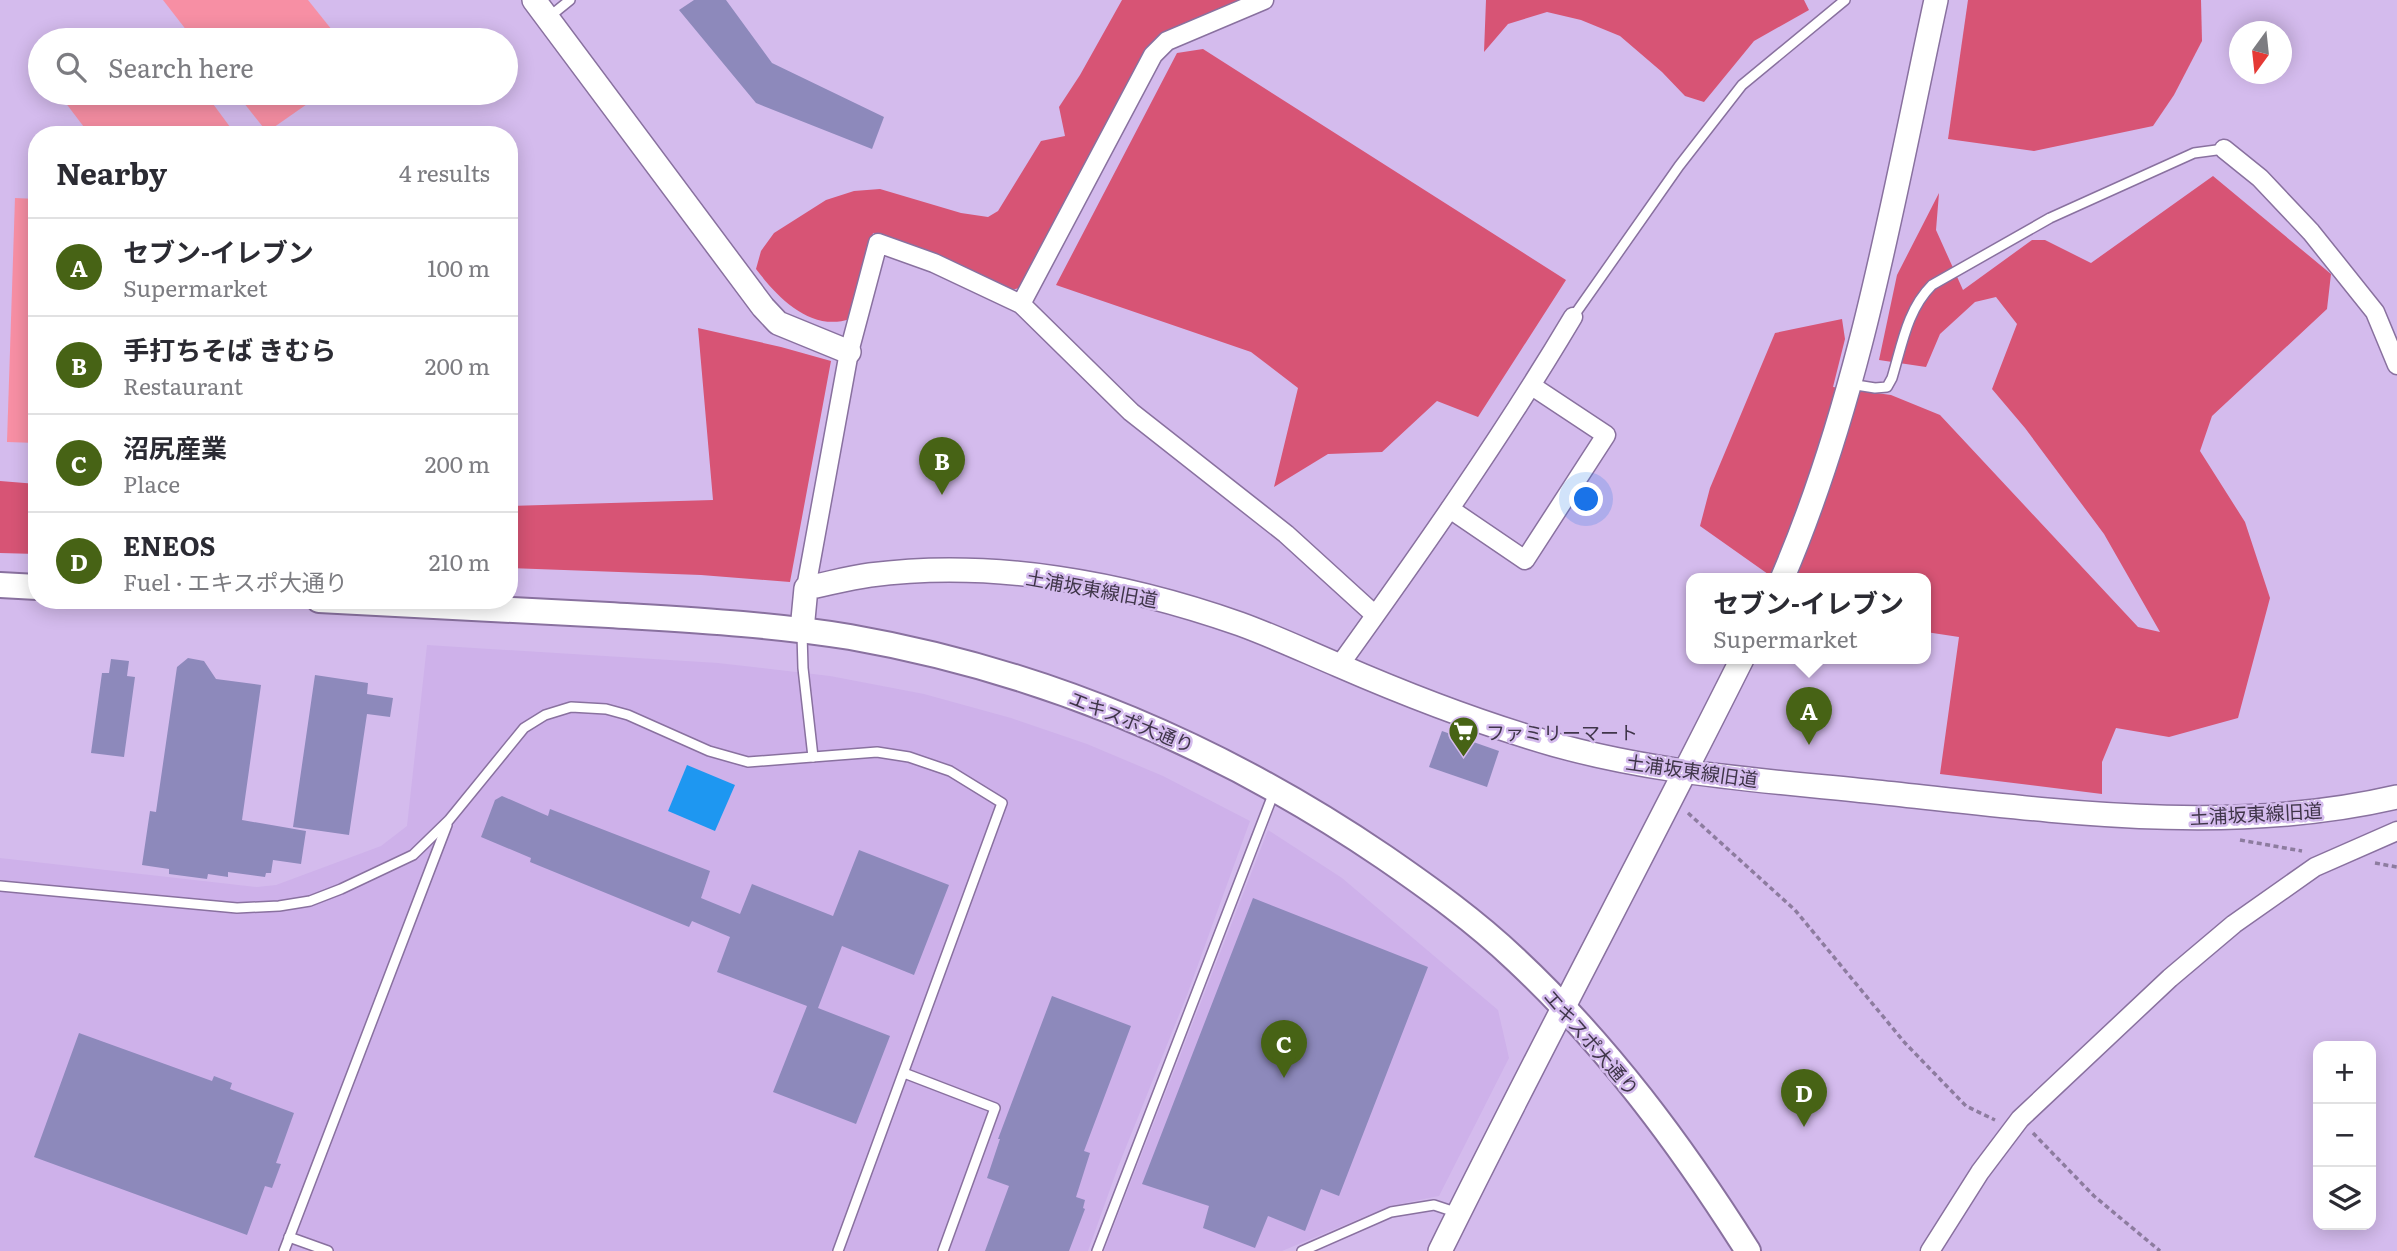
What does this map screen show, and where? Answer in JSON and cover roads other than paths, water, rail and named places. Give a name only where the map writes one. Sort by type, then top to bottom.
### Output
[{"type":"main road","points":[[0,585],[28,587]]},
{"type":"main road","name":"エキスポ大通り","points":[[489,609],[641,617],[802,630],[874,642],[978,666],[1064,693],[1158,729],[1219,758],[1276,788],[1350,834],[1420,882],[1512,956],[1563,1006],[1610,1059],[1668,1132],[1748,1251]]},
{"type":"street","points":[[1021,304],[1153,55],[1167,41],[1264,0]]},
{"type":"street","points":[[1784,573],[1823,472],[1849,384],[1871,298],[1936,0]]},
{"type":"street","points":[[541,9],[675,191],[778,323],[849,352]]},
{"type":"street","points":[[2224,149],[2260,178],[2327,252],[2375,312],[2397,365]]},
{"type":"street","points":[[802,630],[806,588],[849,352],[878,243],[934,263],[1021,304],[1131,412],[1286,534],[1375,615]]},
{"type":"street","points":[[1339,666],[1450,509],[1532,386],[1573,317]]},
{"type":"street","points":[[1450,509],[1525,560],[1606,435],[1532,386]]},
{"type":"street","name":"土浦坂東線旧道","points":[[806,588],[874,575],[944,571],[1001,573],[1075,581],[1141,593],[1286,642],[1457,714],[1534,739],[1686,772],[2109,816],[2216,818],[2322,810],[2397,797]]},
{"type":"street","points":[[1440,1251],[1740,664]]},
{"type":"street","points":[[1930,1251],[1980,1172],[2016,1124],[2151,995],[2234,924],[2315,867],[2397,831]]},
{"type":"lane","points":[[541,9],[570,0]]},
{"type":"lane","points":[[1573,317],[1679,166],[1742,85],[1846,0]]},
{"type":"lane","points":[[1849,384],[1887,387],[1892,379],[1910,317],[1920,297],[1932,285],[2050,218],[2194,153],[2224,149]]},
{"type":"lane","points":[[802,630],[803,668],[813,757]]},
{"type":"lane","points":[[0,886],[237,908],[310,901],[413,855],[449,820],[524,728],[545,715],[571,707],[606,709],[628,715],[709,751],[748,762],[877,752],[909,757],[950,771],[1002,803],[838,1251]]},
{"type":"lane","points":[[1097,1251],[1276,788]]},
{"type":"lane","points":[[284,1251],[449,820]]},
{"type":"lane","points":[[904,1073],[995,1108],[943,1251]]},
{"type":"lane","points":[[1302,1251],[1391,1212],[1434,1205],[1458,1214]]},
{"type":"lane","points":[[289,1237],[328,1251]]},
{"type":"water","points":[[687,765],[735,785],[715,831],[668,811]]},
{"type":"place","name":"手打ちそば きむら","points":[[942,495]]},
{"type":"place","name":"セブン-イレブン","points":[[1809,745]]},
{"type":"place","name":"ファミリーマート","points":[[1463,759]]},
{"type":"place","name":"沼尻産業","points":[[1284,1078]]},
{"type":"place","name":"ENEOS","points":[[1804,1127]]}]
